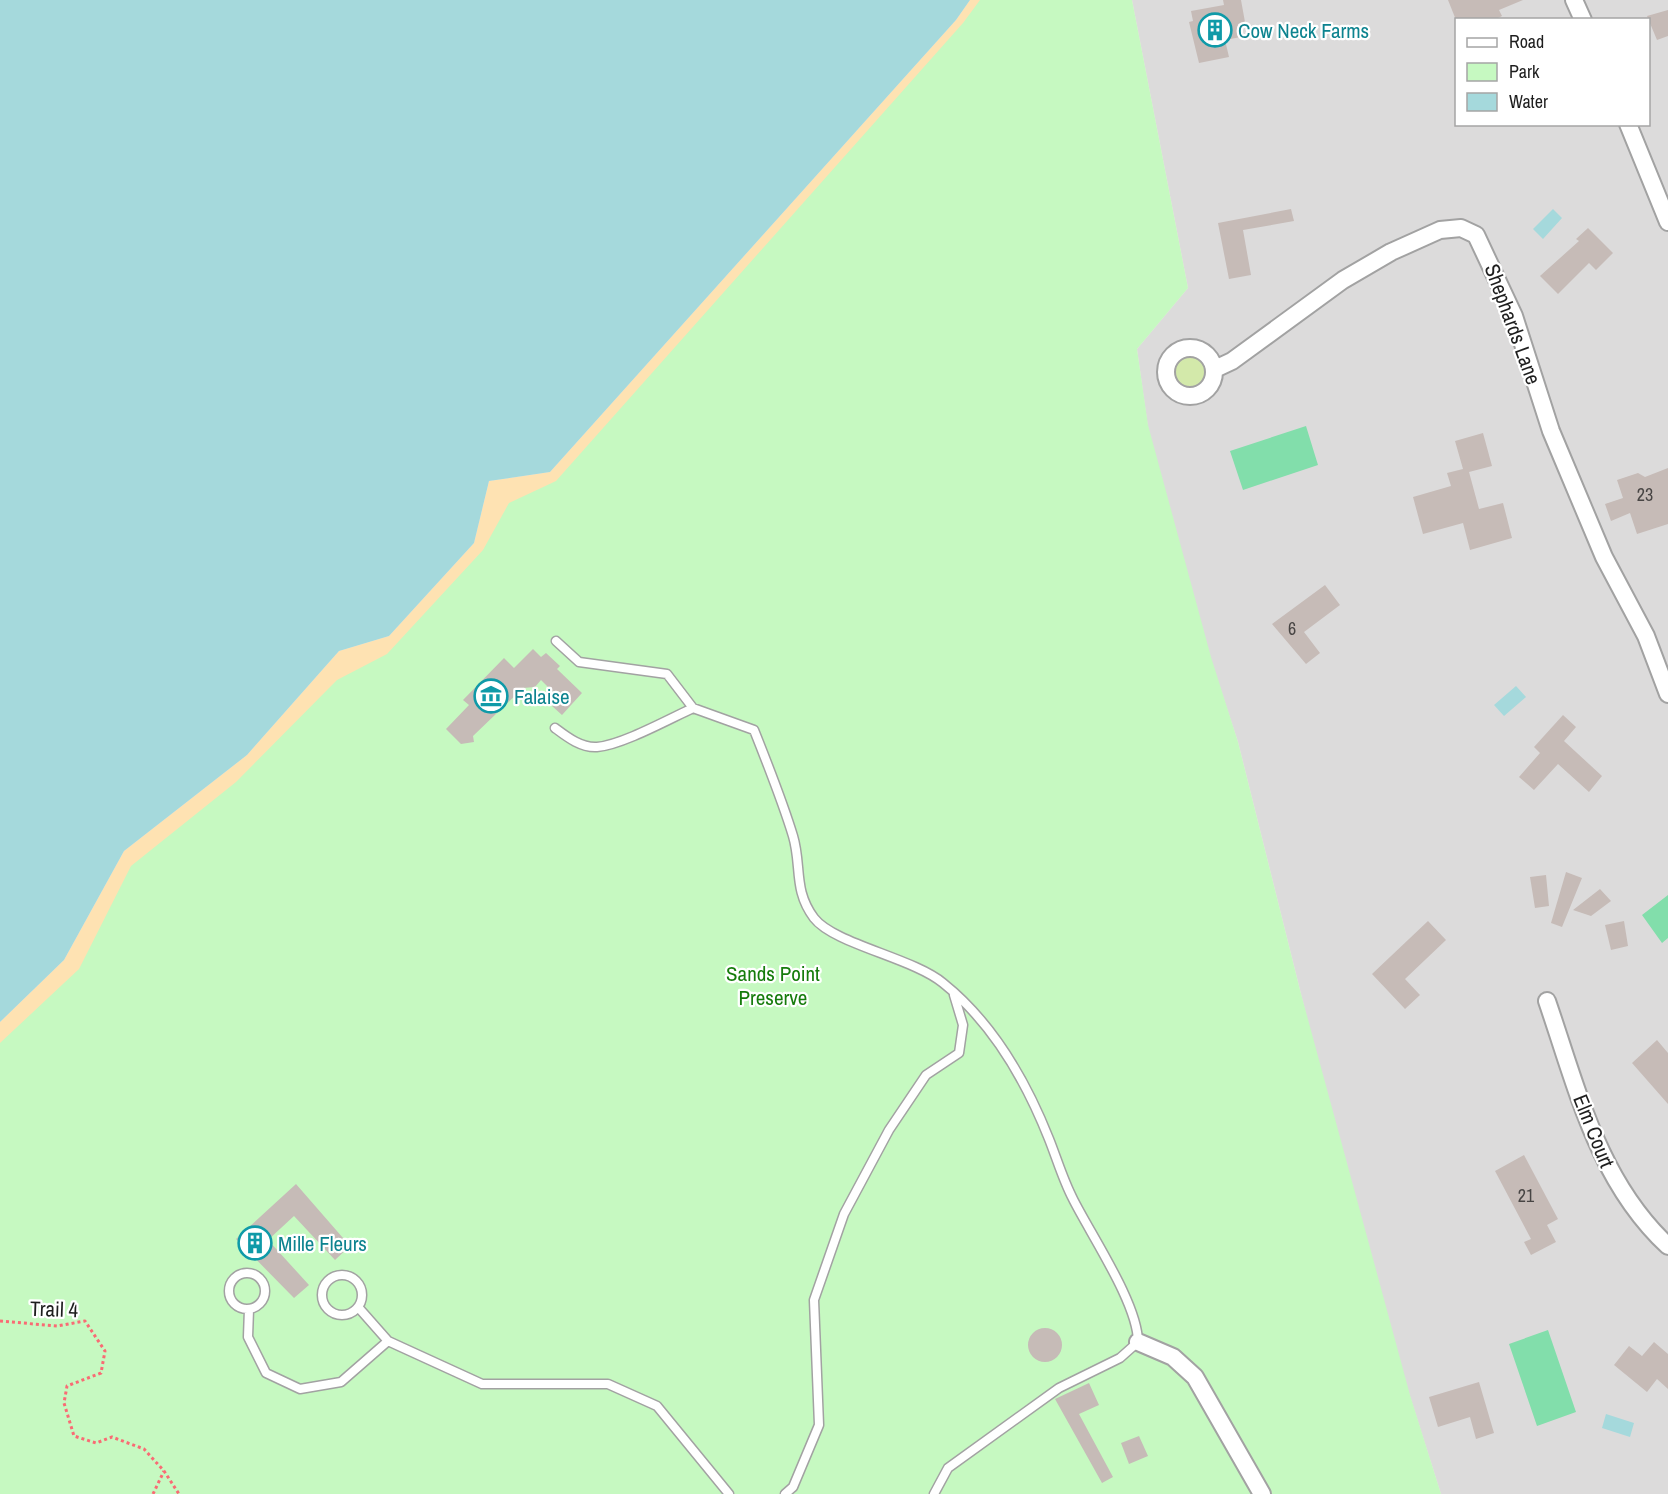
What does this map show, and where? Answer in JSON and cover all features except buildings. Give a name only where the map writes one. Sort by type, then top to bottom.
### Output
[{"type":"street","points":[[1574,0],[1582,18]]},
{"type":"street","points":[[1629,126],[1668,222]]},
{"type":"street","name":"Shephards Lane","points":[[1215,369],[1232,362],[1343,280],[1392,252],[1440,230],[1461,228],[1476,235],[1514,316],[1551,431],[1604,557],[1646,636],[1668,694]]},
{"type":"street","name":"Elm Court","points":[[1547,1001],[1606,1166],[1630,1205],[1668,1246]]},
{"type":"street","points":[[1138,1342],[1173,1357],[1195,1377],[1262,1494]]},
{"type":"lane","points":[[556,641],[579,662],[667,674],[693,708],[754,730],[794,839],[800,894],[815,919],[829,931],[893,957],[942,981],[979,1017],[1028,1090],[1072,1197],[1126,1300],[1138,1329],[1138,1342],[1120,1358],[1059,1388],[948,1468],[934,1494]]},
{"type":"lane","points":[[555,728],[573,741],[596,747],[628,737],[693,708]]},
{"type":"lane","points":[[784,1494],[793,1486],[819,1425],[814,1300],[844,1214],[889,1130],[926,1075],[958,1053],[963,1025],[954,993]]},
{"type":"lane","points":[[247,1273],[262,1281],[265,1293],[260,1304],[249,1309],[238,1307],[229,1293],[236,1277],[247,1273]]},
{"type":"lane","points":[[340,1275],[353,1278],[358,1282],[362,1294],[358,1307],[341,1315],[328,1310],[322,1298],[322,1292],[328,1280],[340,1275]]},
{"type":"lane","points":[[358,1307],[388,1341],[482,1384],[608,1384],[657,1406],[729,1494]]},
{"type":"lane","points":[[249,1309],[248,1337],[266,1373],[300,1389],[341,1382],[388,1341]]},
{"type":"path","name":"Trail 4","points":[[0,1321],[57,1326],[85,1321],[105,1351],[101,1373],[67,1386],[64,1403],[74,1436],[96,1443],[112,1437],[144,1449],[164,1471],[179,1494]]},
{"type":"path","points":[[153,1494],[164,1471]]},
{"type":"shaded area","points":[[1132,0],[1668,0],[1668,1494],[1441,1494],[1370,1270],[1238,742],[1158,498],[1137,349],[1188,288]]},
{"type":"green space","name":"Sands Point Preserve","points":[[980,0],[1132,0],[1188,288],[1137,349],[1148,425],[1211,657],[1238,742],[1300,990],[1410,1395],[1441,1494],[0,1494],[0,1043],[79,969],[131,866],[236,782],[337,680],[387,654],[483,550],[509,503],[556,481],[963,23]]},
{"type":"green space","points":[[1191,354],[1203,359],[1208,371],[1203,383],[1191,388],[1179,383],[1174,371],[1179,359]]},
{"type":"green space","points":[[1306,426],[1318,465],[1243,490],[1230,451]]},
{"type":"green space","points":[[1668,895],[1668,938],[1662,943],[1642,915]]},
{"type":"green space","points":[[1548,1330],[1576,1412],[1537,1426],[1509,1344]]},
{"type":"sand","points":[[970,0],[1054,0],[0,1146],[0,1022],[64,960],[124,851],[247,755],[339,651],[389,636],[474,543],[489,481],[550,472],[956,20]]},
{"type":"water","points":[[0,0],[970,0],[956,20],[550,472],[489,481],[474,543],[389,636],[339,651],[247,755],[124,851],[64,960],[0,1022]]},
{"type":"water","points":[[1553,209],[1562,218],[1543,239],[1533,229]]},
{"type":"water","points":[[1516,686],[1526,697],[1504,716],[1494,705]]},
{"type":"water","points":[[1606,1414],[1634,1423],[1630,1437],[1602,1428]]},
{"type":"place","name":"Cow Neck Farms","points":[[1215,30]]},
{"type":"place","name":"Falaise","points":[[491,696]]},
{"type":"place","name":"Mille Fleurs","points":[[255,1243]]}]
